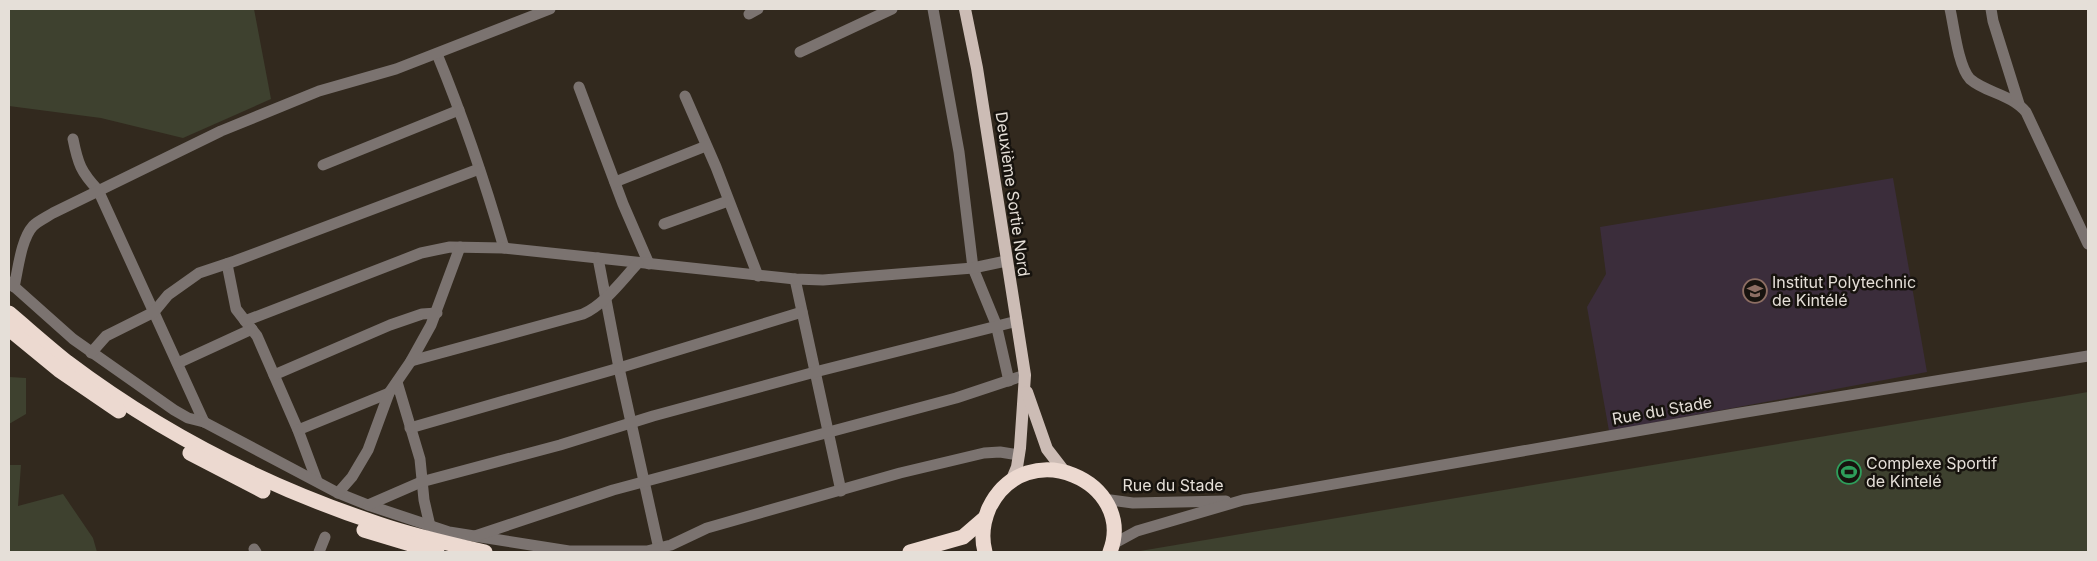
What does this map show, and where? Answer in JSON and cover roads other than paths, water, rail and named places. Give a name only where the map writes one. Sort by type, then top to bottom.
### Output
[{"type":"highway","points":[[9,313],[63,366],[113,407],[176,445],[244,482],[344,523],[436,552]]},
{"type":"highway","points":[[9,329],[63,366],[190,442],[250,474],[335,509],[380,525],[486,552]]},
{"type":"highway","points":[[985,552],[982,532],[985,518],[995,496],[1012,479],[1029,472],[1046,469],[1064,471],[1079,477],[1093,486],[1103,499],[1112,521],[1112,548]]},
{"type":"highway","points":[[910,552],[963,537],[985,518]]},
{"type":"main road","name":"Deuxième Sortie Nord","points":[[965,9],[977,68],[1025,380],[1047,449],[1064,471]]},
{"type":"main road","name":"Deuxième Sortie Nord","points":[[1012,479],[1019,455],[1025,380]]},
{"type":"street","points":[[550,9],[396,69],[310,94],[221,131],[53,213],[33,226],[28,234],[12,284],[60,328],[91,353],[188,418],[204,422],[338,493],[449,532],[569,551],[647,551],[707,528],[900,473],[978,454],[1000,452],[1019,455]]},
{"type":"street","points":[[800,52],[892,9]]},
{"type":"street","points":[[933,9],[959,152],[973,268],[996,324],[1009,381]]},
{"type":"street","points":[[1950,9],[1963,68],[1970,79],[2019,104]]},
{"type":"street","points":[[1991,9],[2019,104],[2032,122],[2088,244]]},
{"type":"street","points":[[437,54],[480,169],[504,248]]},
{"type":"street","points":[[579,88],[615,182],[643,264]]},
{"type":"street","points":[[685,96],[758,276]]},
{"type":"street","points":[[323,165],[459,110]]},
{"type":"street","points":[[73,139],[78,163],[84,175],[98,190],[204,422]]},
{"type":"street","points":[[615,182],[706,146]]},
{"type":"street","points":[[91,353],[106,336],[154,312],[168,294],[198,273],[227,264],[480,169]]},
{"type":"street","points":[[664,224],[728,201]]},
{"type":"street","points":[[178,364],[249,325],[421,252],[460,246],[504,248],[758,276],[823,280],[973,268],[1006,261]]},
{"type":"street","points":[[338,493],[352,477],[368,450],[389,393],[411,361],[437,313],[460,246]]},
{"type":"street","points":[[598,258],[619,368],[659,548]]},
{"type":"street","points":[[227,264],[236,309],[257,336],[298,430],[317,482]]},
{"type":"street","points":[[411,361],[583,314],[590,311],[606,298],[643,264]]},
{"type":"street","points":[[794,279],[841,491]]},
{"type":"street","points":[[410,428],[619,368],[802,312]]},
{"type":"street","points":[[274,375],[390,325],[422,314],[437,313]]},
{"type":"street","points":[[368,505],[422,482],[560,445],[631,423],[815,372],[996,324],[1017,321]]},
{"type":"street","name":"Rue du Stade","points":[[1112,548],[1137,531],[1243,500],[1734,414],[2088,356]]},
{"type":"street","points":[[474,536],[614,490],[956,398],[1009,381],[1025,380]]},
{"type":"street","points":[[397,382],[420,459],[430,526]]},
{"type":"street","points":[[298,430],[389,393]]},
{"type":"street","name":"Rue du Stade","points":[[1103,499],[1134,503],[1177,504],[1243,500]]},
{"type":"street","points":[[319,552],[325,537]]},
{"type":"place","name":"Institut Polytechnic de Kintélé","points":[[1755,291]]},
{"type":"place","name":"Complexe Sportif de Kintelé","points":[[1849,472]]}]
